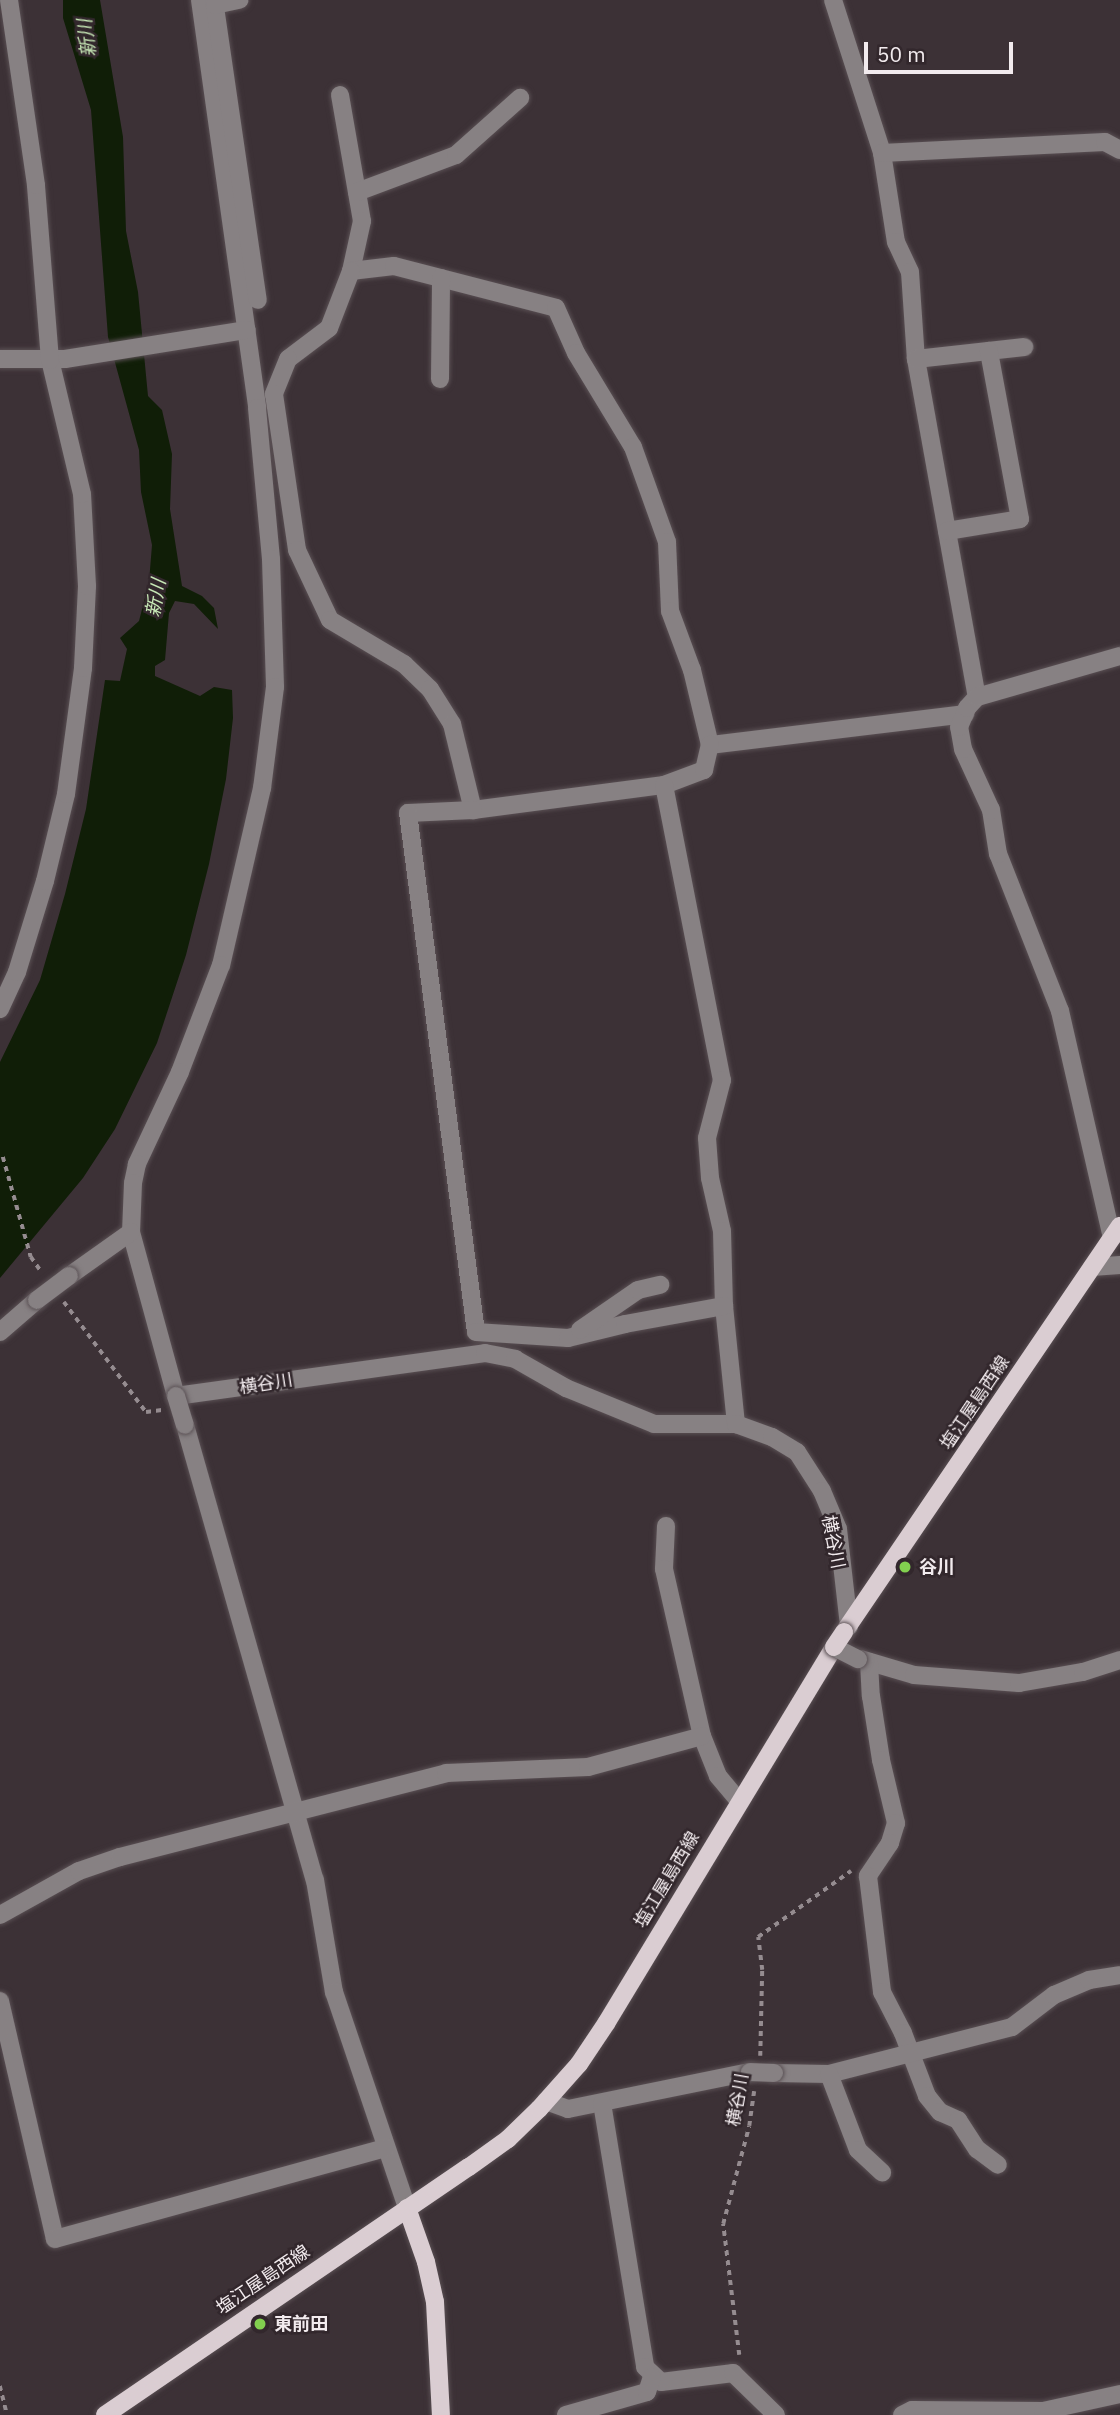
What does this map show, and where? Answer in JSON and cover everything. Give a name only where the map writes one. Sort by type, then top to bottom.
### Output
[{"type":"main road","name":"塩江屋島西線","points":[[105,2415],[508,2139],[547,2101],[579,2064],[607,2022],[738,1800],[842,1635],[1116,1232]]},
{"type":"main road","points":[[407,2208],[426,2262],[435,2302],[441,2415]]},
{"type":"street","points":[[0,1009],[17,972],[45,881],[66,794],[83,668],[87,586],[82,494],[58,360],[9,0]]},
{"type":"street","points":[[209,2],[239,0]]},
{"type":"street","points":[[833,0],[882,153],[896,242],[911,272],[916,359],[977,697]]},
{"type":"street","points":[[209,2],[258,300]]},
{"type":"street","points":[[209,2],[239,332],[257,408],[271,572],[275,687],[264,776],[221,965],[180,1072],[137,1164],[132,1194],[131,1232],[174,1403],[185,1425],[315,1880],[334,1992],[407,2208]]},
{"type":"street","points":[[340,95],[362,221],[351,271],[330,328],[288,359],[274,394],[297,550],[330,620],[404,664],[430,689],[452,724],[473,810]]},
{"type":"street","points":[[356,192],[456,155],[520,98]]},
{"type":"street","points":[[882,153],[1105,142],[1120,150]]},
{"type":"street","points":[[351,271],[394,266],[556,308],[576,353],[633,447],[667,542],[670,611],[692,670],[710,745],[704,770],[664,785],[473,810],[408,813],[476,1332],[568,1338],[625,1324],[724,1306]]},
{"type":"street","points":[[440,379],[441,278]]},
{"type":"street","points":[[0,359],[58,360],[239,332]]},
{"type":"street","points":[[916,359],[1024,347]]},
{"type":"street","points":[[947,531],[1020,519],[989,351]]},
{"type":"street","points":[[1116,1232],[1060,1011],[998,854],[991,810],[963,749],[959,727],[977,697],[1120,656]]},
{"type":"street","points":[[710,745],[965,714]]},
{"type":"street","points":[[664,785],[722,1080],[707,1138],[710,1178],[722,1231],[724,1306],[736,1424]]},
{"type":"street","points":[[0,1332],[37,1300],[131,1232]]},
{"type":"street","points":[[1092,1267],[1120,1265]]},
{"type":"street","points":[[174,1403],[485,1353],[524,1348],[554,1348],[638,1290],[660,1285]]},
{"type":"street","points":[[485,1353],[515,1359],[566,1388],[654,1424],[736,1424],[772,1437],[797,1452],[822,1491],[838,1529],[842,1635],[864,1660],[881,1760],[896,1824],[890,1843],[868,1876],[874,1949],[882,1992],[912,2054],[927,2096],[940,2112],[958,2120],[977,2149],[998,2165]]},
{"type":"street","points":[[666,1526],[664,1569],[702,1736],[718,1776],[738,1800]]},
{"type":"street","points":[[864,1660],[927,1676],[1019,1683],[1083,1672],[1120,1660]]},
{"type":"street","points":[[0,1915],[79,1871],[120,1857],[446,1773],[588,1767],[702,1736]]},
{"type":"street","points":[[547,2101],[568,2109],[759,2074],[829,2074],[1012,2027],[1054,1995],[1089,1980],[1120,1975]]},
{"type":"street","points":[[0,2001],[55,2239],[386,2148]]},
{"type":"street","points":[[829,2074],[858,2150],[882,2172]]},
{"type":"street","points":[[602,2103],[645,2367],[652,2377],[661,2382],[733,2373],[776,2415]]},
{"type":"street","points":[[566,2415],[647,2392],[652,2377]]},
{"type":"street","points":[[902,2415],[912,2410],[1043,2411],[1120,2394]]},
{"type":"path","points":[[3,1157],[31,1257],[47,1280]]},
{"type":"path","points":[[64,1302],[146,1412],[174,1403]]},
{"type":"path","name":"横谷川","points":[[739,2359],[723,2224],[749,2126],[759,2074],[762,1970],[758,1937],[776,1922],[834,1886],[853,1870]]},
{"type":"path","points":[[0,2386],[7,2415]]},
{"type":"water","name":"新川","points":[[63,0],[100,0],[123,137],[126,231],[138,292],[148,396],[162,410],[172,454],[170,509],[182,586],[202,596],[214,608],[218,629],[194,604],[175,601],[169,613],[165,660],[155,666],[155,676],[200,696],[214,687],[232,690],[233,718],[226,779],[209,864],[186,955],[157,1043],[115,1129],[83,1178],[0,1278],[0,1062],[40,980],[86,809],[105,680],[120,681],[127,649],[120,638],[139,621],[149,582],[152,545],[141,492],[139,450],[108,337],[91,110],[63,18]]},
{"type":"place","name":"谷川","points":[[905,1567]]},
{"type":"place","name":"東前田","points":[[260,2324]]}]
